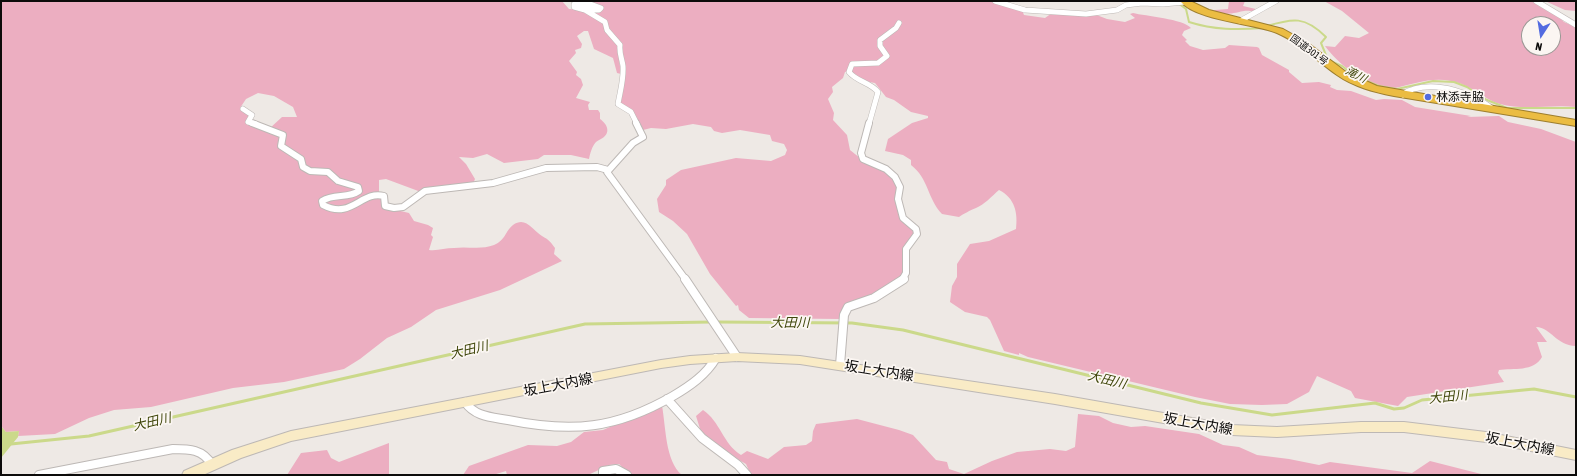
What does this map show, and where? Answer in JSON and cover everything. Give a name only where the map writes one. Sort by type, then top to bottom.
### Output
[{"type":"highway","name":"国道301号","points":[[1184,2],[1205,12],[1265,26],[1295,38],[1352,80],[1381,90],[1403,95],[1576,123]]},
{"type":"main road","name":"坂上大内線","points":[[190,475],[212,465],[291,436],[661,364],[737,357],[800,360],[840,365],[1076,402],[1232,430],[1277,432],[1361,427],[1404,427],[1455,433],[1576,455]]},
{"type":"street","points":[[582,1],[601,8],[599,10],[593,10],[578,3],[574,4],[574,7],[585,10],[605,22],[607,30],[620,45],[619,52],[623,65],[623,77],[617,101],[618,104],[631,112],[643,136],[633,143],[608,170]]},
{"type":"street","points":[[995,1],[1025,10],[1086,14],[1118,10],[1126,5],[1142,3],[1152,2],[1163,4],[1184,2]]},
{"type":"street","points":[[1240,21],[1276,1]]},
{"type":"street","points":[[1536,1],[1576,25]]},
{"type":"street","points":[[840,365],[844,316],[848,307],[874,298],[904,279],[906,273],[906,249],[917,234],[916,229],[903,218],[898,199],[900,187],[895,177],[886,169],[863,159],[861,153],[878,92],[875,88],[849,72],[852,64],[878,63],[888,56],[880,46],[880,40],[896,28],[899,23]]},
{"type":"street","points":[[243,109],[252,115],[248,122],[282,134],[281,146],[301,159],[303,167],[313,171],[328,172],[338,181],[358,187],[359,191],[351,196],[330,196],[322,201],[323,205],[333,210],[349,209],[372,196],[380,194],[384,196],[385,206],[398,209],[431,189],[493,183],[546,168],[597,167],[608,170],[614,183],[627,199],[719,329],[737,357]]},
{"type":"street","points":[[465,402],[472,412],[539,425],[575,427],[604,424],[618,421],[667,399],[684,389],[712,367],[716,358]]},
{"type":"street","points":[[667,399],[702,438],[721,454],[741,466],[747,475]]},
{"type":"street","points":[[39,475],[173,449],[201,451],[209,457],[212,465]]},
{"type":"street","points":[[603,475],[604,471],[613,468],[620,469],[627,475]]},
{"type":"shaded area","points":[[1,1],[562,1],[569,9],[582,10],[604,22],[605,31],[617,43],[621,74],[617,73],[613,58],[594,49],[588,31],[584,31],[577,36],[582,44],[581,48],[575,50],[576,53],[569,61],[577,72],[576,75],[581,79],[583,85],[576,98],[590,102],[588,105],[589,110],[598,110],[600,113],[600,119],[607,127],[606,135],[597,141],[591,150],[589,159],[571,155],[544,155],[538,159],[504,163],[487,154],[473,158],[459,157],[466,164],[475,179],[473,184],[435,187],[421,192],[386,179],[379,180],[379,193],[351,207],[343,209],[329,207],[323,202],[330,198],[345,197],[356,194],[361,190],[361,187],[343,182],[327,170],[312,170],[305,167],[302,158],[282,146],[284,134],[269,129],[282,117],[297,117],[293,107],[274,96],[258,93],[246,99],[240,108],[250,114],[247,122],[248,124],[281,135],[280,147],[301,160],[302,168],[313,172],[327,173],[338,182],[356,188],[357,192],[348,196],[334,195],[320,201],[326,208],[336,211],[343,211],[367,200],[380,197],[384,207],[409,213],[414,221],[433,228],[431,235],[433,237],[429,250],[484,247],[494,245],[501,241],[513,225],[522,222],[529,225],[549,241],[555,248],[554,254],[562,261],[500,290],[436,310],[411,327],[387,338],[360,359],[344,369],[284,382],[233,388],[151,407],[114,410],[89,418],[55,434],[18,436],[19,431],[6,432],[1,426]]},
{"type":"shaded area","points":[[585,1],[993,1],[1022,10],[1024,15],[1045,18],[1052,13],[1094,14],[1107,19],[1125,22],[1135,18],[1130,14],[1133,13],[1173,20],[1187,25],[1191,28],[1184,31],[1182,35],[1187,40],[1185,41],[1190,46],[1203,50],[1225,48],[1229,45],[1257,47],[1262,55],[1289,70],[1289,72],[1302,83],[1319,82],[1331,85],[1330,87],[1337,90],[1351,91],[1376,100],[1402,100],[1415,107],[1471,116],[1467,117],[1499,116],[1508,122],[1541,129],[1576,142],[1576,346],[1563,343],[1546,330],[1536,327],[1547,342],[1537,342],[1542,357],[1534,365],[1523,368],[1499,370],[1498,373],[1504,382],[1407,397],[1398,406],[1355,398],[1351,391],[1317,376],[1309,392],[1287,404],[1230,404],[1028,357],[1019,353],[1019,355],[1004,351],[990,320],[987,317],[965,312],[950,302],[952,286],[957,277],[957,264],[970,244],[989,241],[1016,229],[1016,212],[1012,202],[1009,197],[999,190],[982,205],[959,217],[942,214],[933,202],[925,182],[917,170],[911,165],[911,160],[903,155],[885,151],[888,139],[912,123],[928,118],[928,116],[911,112],[894,100],[886,97],[875,83],[864,81],[850,71],[845,72],[843,78],[832,87],[833,92],[828,99],[834,113],[833,120],[847,135],[850,150],[865,162],[888,171],[898,187],[896,199],[914,232],[910,241],[904,274],[871,298],[852,303],[840,319],[749,318],[739,310],[738,305],[736,306],[710,274],[687,234],[673,221],[659,212],[657,199],[666,185],[666,180],[681,170],[736,158],[771,161],[785,155],[787,150],[784,144],[772,141],[770,135],[740,130],[722,133],[714,131],[711,127],[693,124],[666,129],[651,128],[643,130],[633,111],[620,104],[623,57],[607,23],[576,5]]},
{"type":"shaded area","points":[[1229,1],[1245,1],[1243,6],[1260,10],[1228,14],[1212,12],[1215,10],[1228,9]]},
{"type":"shaded area","points":[[1324,1],[1533,1],[1555,12],[1559,16],[1521,16],[1521,56],[1561,56],[1561,19],[1564,22],[1576,27],[1576,107],[1509,106],[1494,102],[1464,85],[1444,80],[1423,82],[1395,88],[1376,86],[1346,68],[1325,46],[1335,47],[1345,36],[1359,38],[1369,33],[1342,11]]},
{"type":"shaded area","points":[[1545,1],[1576,1],[1576,11],[1565,10]]},
{"type":"shaded area","points":[[662,406],[669,453],[676,469],[682,475],[628,475],[628,472],[619,464],[609,465],[588,475],[507,475],[506,471],[493,475],[463,475],[469,466],[528,445],[557,446],[571,442],[584,432],[603,430],[619,423],[640,417]]},
{"type":"shaded area","points":[[703,410],[714,420],[730,445],[741,455],[747,451],[768,459],[784,447],[806,445],[812,441],[813,431],[816,424],[857,419],[913,435],[936,460],[947,462],[949,469],[964,474],[992,461],[1017,452],[1050,449],[1066,451],[1075,447],[1078,414],[1099,416],[1113,423],[1131,427],[1145,426],[1199,434],[1223,445],[1239,447],[1257,455],[1319,465],[1330,462],[1412,473],[1430,461],[1485,475],[751,475],[746,464],[724,451],[701,432],[696,416]]},
{"type":"shaded area","points":[[1,426],[6,432],[19,431],[18,437],[1,458]]},
{"type":"shaded area","points":[[389,443],[389,475],[287,475],[301,453],[327,450],[331,458],[339,462]]},
{"type":"waterway","name":"滝川","points":[[1178,3],[1186,9],[1189,22],[1198,25],[1226,29],[1263,28]]},
{"type":"waterway","name":"滝川","points":[[1267,26],[1292,20],[1305,22],[1312,25],[1326,37],[1321,43],[1328,60],[1342,66],[1358,78]]},
{"type":"waterway","name":"滝川","points":[[1367,81],[1379,86],[1397,89],[1433,81],[1454,82],[1467,87],[1487,100],[1507,108],[1576,108]]},
{"type":"waterway","name":"大田川","points":[[11,444],[89,436],[585,324],[712,322]]},
{"type":"waterway","name":"大田川","points":[[717,322],[852,323],[903,330],[1201,403],[1272,415],[1375,403],[1394,409],[1404,408],[1422,400],[1534,389],[1576,397]]},
{"type":"place","name":"林添寺脇","points":[[1428,97]]}]
